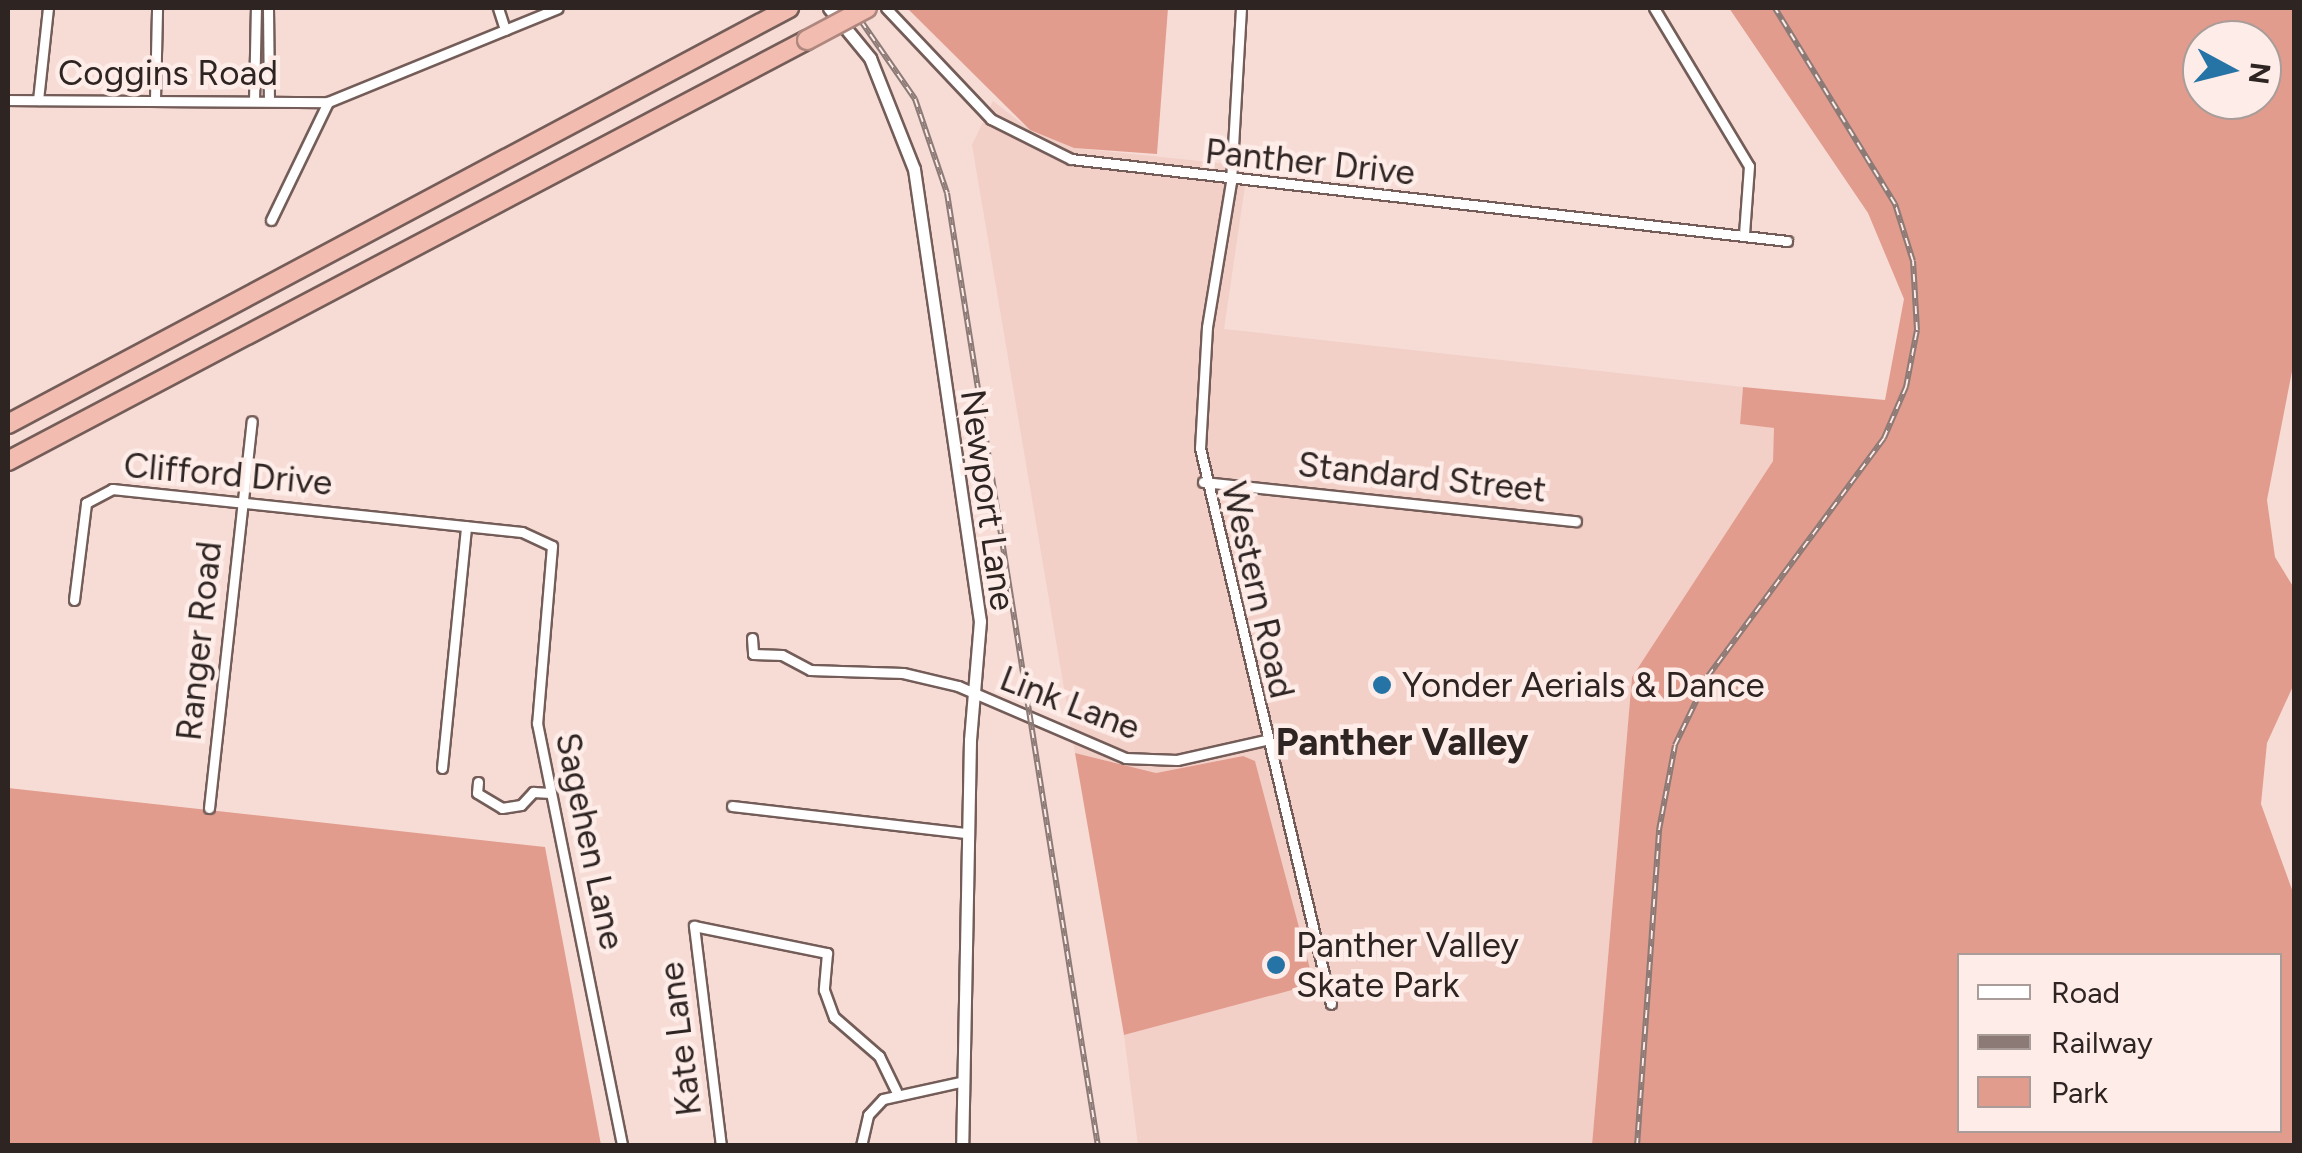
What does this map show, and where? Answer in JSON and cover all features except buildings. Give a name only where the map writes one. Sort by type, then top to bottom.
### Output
[{"type":"highway","points":[[8,424],[790,8]]},
{"type":"highway","points":[[8,461],[868,8]]},
{"type":"street","points":[[38,100],[48,8]]},
{"type":"street","points":[[154,99],[157,8]]},
{"type":"street","points":[[254,101],[256,8]]},
{"type":"street","points":[[268,8],[270,101]]},
{"type":"street","points":[[498,8],[505,30]]},
{"type":"street","points":[[271,220],[328,102],[558,8]]},
{"type":"street","name":"Newport Lane","points":[[829,8],[870,58],[914,169],[980,621],[967,833],[962,1146]]},
{"type":"street","name":"Panther Drive","points":[[886,8],[980,109],[1026,143],[1090,163],[1231,182],[1787,241]]},
{"type":"street","name":"Western Road","points":[[1241,8],[1231,182],[1201,388],[1203,482],[1330,1004]]},
{"type":"street","points":[[1654,8],[1749,166],[1744,234]]},
{"type":"street","name":"Coggins Road","points":[[8,100],[328,102]]},
{"type":"street","name":"Ranger Road","points":[[209,808],[252,421]]},
{"type":"street","name":"Standard Street","points":[[1203,482],[1576,521]]},
{"type":"street","name":"Clifford Drive","points":[[74,600],[92,498],[112,489],[529,533],[552,546]]},
{"type":"street","points":[[442,768],[466,526]]},
{"type":"street","name":"Sagehen Lane","points":[[552,546],[536,704],[622,1146]]},
{"type":"street","name":"Link Lane","points":[[752,638],[753,654],[782,656],[810,670],[904,673],[1137,760],[1177,760],[1265,740]]},
{"type":"street","points":[[478,782],[477,793],[502,808],[521,805],[533,792],[551,793]]},
{"type":"street","points":[[732,806],[967,833]]},
{"type":"street","name":"Kate Lane","points":[[721,1146],[694,926],[826,953],[824,990],[834,1017],[879,1056],[896,1092]]},
{"type":"street","points":[[862,1146],[868,1116],[896,1092],[964,1081]]},
{"type":"shaded area","points":[[993,101],[1030,130],[1074,148],[1248,166],[1224,329],[1743,387],[1740,424],[1775,428],[1773,461],[1632,677],[1592,1145],[1138,1145],[1124,1035],[1292,990],[1306,993],[1313,980],[1255,761],[1242,756],[1156,773],[1075,753],[972,145]]},
{"type":"green space","points":[[907,8],[1168,8],[1157,154],[1074,148],[1030,130]]},
{"type":"green space","points":[[1729,8],[2294,8],[2294,361],[2267,500],[2275,557],[2294,588],[2294,684],[2267,743],[2261,804],[2294,895],[2294,1145],[1592,1145],[1632,677],[1773,461],[1774,428],[1740,424],[1743,387],[1885,400],[1904,299],[1868,213]]},
{"type":"green space","points":[[1075,753],[1156,773],[1243,756],[1255,761],[1313,980],[1306,993],[1292,990],[1124,1035]]},
{"type":"green space","points":[[8,788],[545,847],[601,1145],[8,1145]]},
{"type":"railway","points":[[852,8],[915,99],[947,193],[1098,1146]]},
{"type":"railway","points":[[1637,1146],[1659,830],[1675,745],[1708,676],[1884,438],[1906,387],[1917,330],[1913,261],[1895,204],[1775,8]]},
{"type":"place","name":"Yonder Aerials & Dance","points":[[1382,685]]},
{"type":"place","name":"Panther Valley Skate Park","points":[[1276,965]]},
{"type":"district","name":"Panther Valley","points":[[1402,743]]}]
